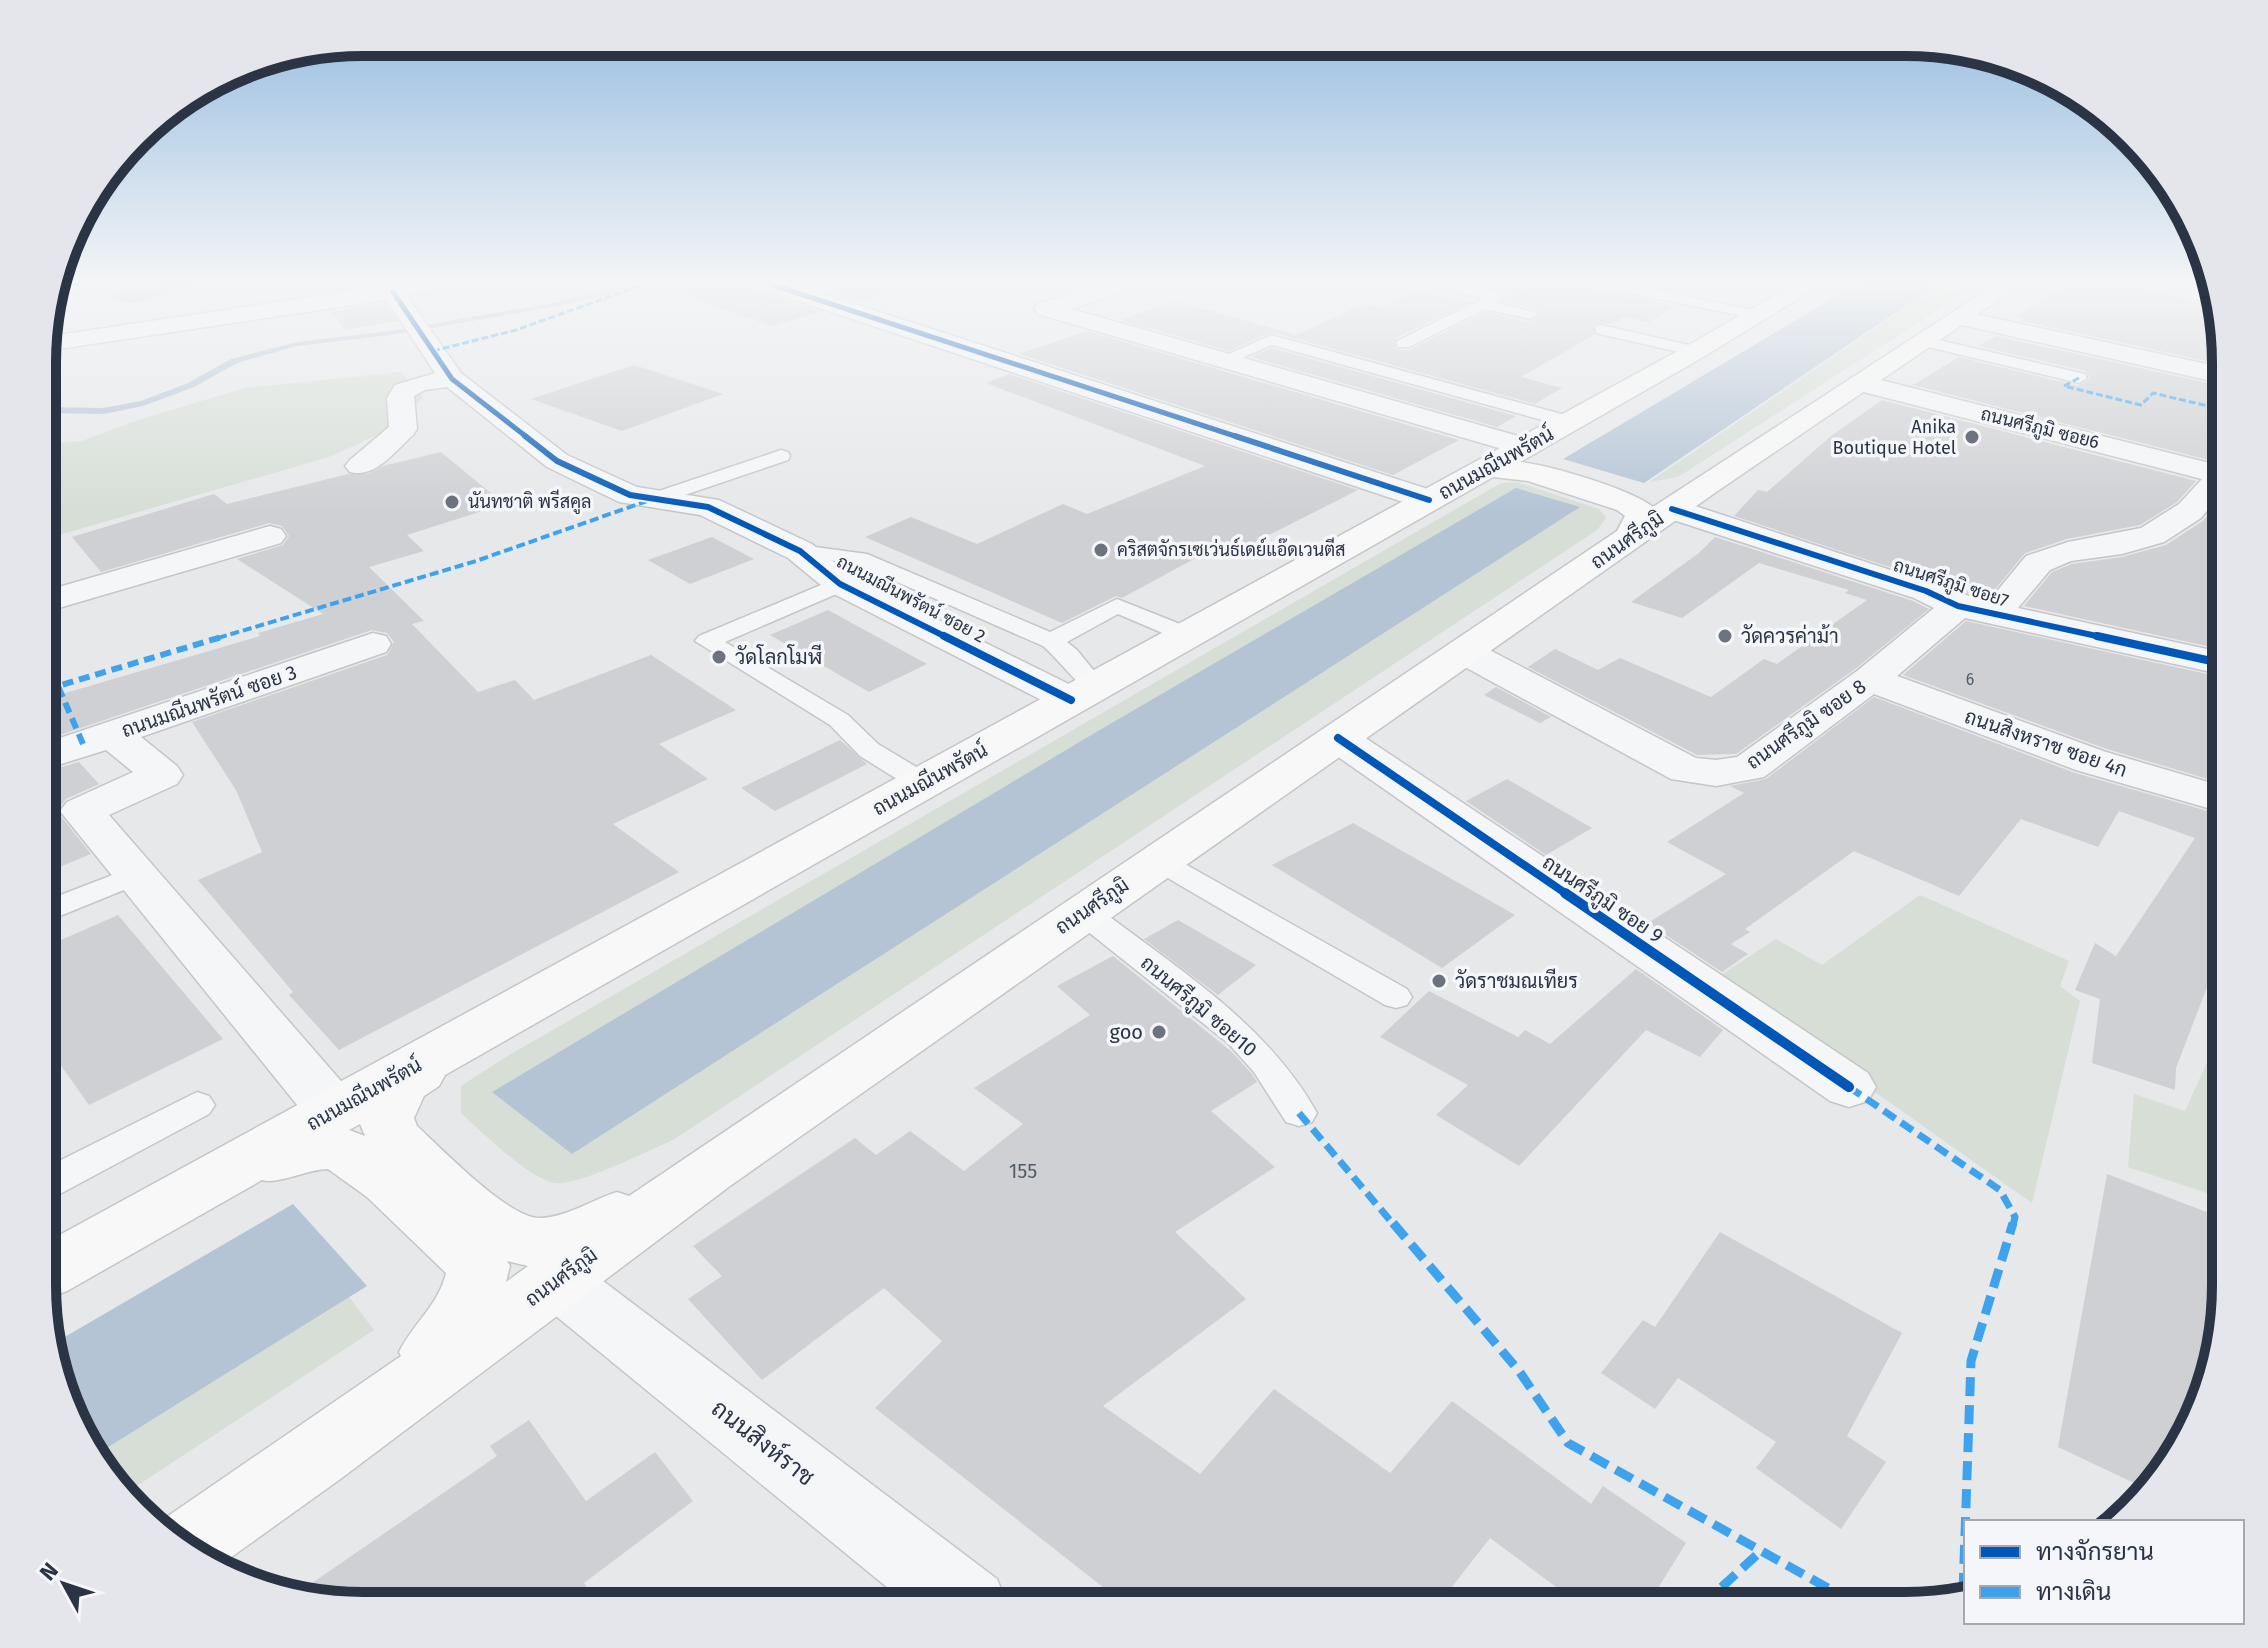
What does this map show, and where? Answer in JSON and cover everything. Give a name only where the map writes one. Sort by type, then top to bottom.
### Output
[{"type":"main road","name":"ถนนมณีนพรัตน์","points":[[56,1267],[1487,468],[1533,456],[1570,422],[1682,359]]},
{"type":"main road","name":"ถนนศรีภูมิ","points":[[193,1540],[314,1457],[709,1170],[1465,652],[1653,507],[1899,359]]},
{"type":"main road","points":[[1533,456],[1653,507]]},
{"type":"main road","points":[[382,1152],[386,1118],[402,1084],[478,1031]]},
{"type":"main road","points":[[193,1190],[290,1152],[337,1148],[382,1152],[490,1250]]},
{"type":"main road","points":[[490,1250],[580,1234],[709,1170]]},
{"type":"main road","points":[[314,1457],[443,1342],[469,1308],[490,1250]]},
{"type":"street","name":"ถนนมณีนพรัตน์ ซอย 2","points":[[438,359],[452,379],[557,461],[630,495],[708,507],[800,551],[840,584],[1083,693]]},
{"type":"street","points":[[997,359],[1429,500]]},
{"type":"street","points":[[1226,359],[1533,456]]},
{"type":"street","points":[[2147,359],[2212,373]]},
{"type":"street","points":[[360,466],[403,429],[399,397],[403,392],[417,385],[452,379]]},
{"type":"street","name":"ถนนศรีภูมิ ซอย6","points":[[1861,383],[2212,467]]},
{"type":"street","name":"ถนนศรีภูมิ ซอย 8","points":[[1465,652],[1686,770],[1716,773],[1749,768],[1870,679],[1977,611],[2036,564],[2072,549],[2124,544],[2159,534],[2200,504],[2212,472]]},
{"type":"street","name":"ถนนศรีภูมิ ซอย7","points":[[1653,507],[1926,591],[1977,611],[2212,661]]},
{"type":"street","points":[[56,599],[270,536]]},
{"type":"street","name":"ถนนมณีนพรัตน์ ซอย 3","points":[[56,753],[373,644]]},
{"type":"street","name":"ถนนสิงหราช ซอย 4ก","points":[[1870,679],[2091,761],[2212,796]]},
{"type":"street","points":[[112,734],[162,775],[82,811],[334,1111]]},
{"type":"street","name":"ถนนศรีภูมิ ซอย 9","points":[[1338,738],[1849,1087]]},
{"type":"street","name":"ถนนสิงห์ราช","points":[[556,1280],[952,1592]]},
{"type":"lane","points":[[1340,359],[1570,422]]},
{"type":"lane","points":[[1998,359],[2079,378]]},
{"type":"lane","points":[[657,498],[781,456]]},
{"type":"lane","points":[[800,551],[860,558],[1051,641],[1069,655],[1083,693]]},
{"type":"lane","points":[[840,584],[707,641],[839,720],[869,750],[923,783]]},
{"type":"lane","points":[[1051,641],[1117,606],[1187,635]]},
{"type":"lane","points":[[1159,861],[1396,997]]},
{"type":"lane","points":[[56,908],[136,875]]},
{"type":"lane","name":"ถนนศรีภูมิ ซอย10","points":[[1083,912],[1240,1035],[1266,1063],[1299,1113]]},
{"type":"lane","points":[[56,1179],[197,1105]]},
{"type":"shaded area","points":[[1830,359],[1862,359],[1678,477],[1649,482]]},
{"type":"shaded area","points":[[401,372],[423,397],[397,426],[329,457],[56,536],[56,442],[82,441],[138,420],[245,388]]},
{"type":"shaded area","points":[[1517,482],[1599,509],[1606,518],[1597,530],[673,1140],[581,1179],[556,1183],[533,1174],[461,1113],[461,1086],[506,1057],[1501,483]]},
{"type":"shaded area","points":[[1920,895],[2069,961],[2060,986],[2080,1001],[2032,1203],[1715,979],[1776,939],[1822,965]]},
{"type":"shaded area","points":[[2212,1051],[2212,1195],[2128,1167],[2134,1094],[2185,1111]]},
{"type":"shaded area","points":[[349,1297],[374,1330],[133,1488],[104,1449]]},
{"type":"water","points":[[1731,359],[1827,359],[1644,483],[1563,459]]},
{"type":"water","points":[[1516,488],[1580,507],[572,1154],[492,1092],[1098,731]]},
{"type":"water","points":[[293,1204],[367,1286],[104,1449],[79,1402],[61,1339]]},
{"type":"building","points":[[1034,359],[1182,359],[1459,440],[1393,475]]},
{"type":"building","points":[[1258,359],[1311,359],[1516,416],[1497,427]]},
{"type":"building","points":[[1370,359],[1552,359],[1521,377],[1562,388],[1535,404]]},
{"type":"building","points":[[1956,359],[2078,386],[2090,379],[2086,371],[2034,359],[2099,359],[2212,384],[2212,461],[1913,385]]},
{"type":"building","points":[[634,365],[723,394],[622,431],[531,399]]},
{"type":"building","points":[[1009,374],[1358,490],[1243,548],[1227,541],[1122,598],[1116,596],[1062,623],[865,537],[911,517],[977,544],[1063,504],[1087,514],[1205,466],[986,383]]},
{"type":"building","points":[[1882,400],[2196,481],[2177,502],[2140,525],[2067,539],[2025,553],[1987,599],[1734,516],[1758,490],[1767,492],[1831,436]]},
{"type":"building","points":[[441,452],[504,504],[407,535],[424,551],[369,567],[424,621],[412,624],[478,692],[515,680],[534,700],[651,655],[736,710],[659,744],[708,779],[613,824],[679,872],[339,1050],[289,995],[293,992],[198,880],[262,852],[236,790],[192,722],[387,655],[394,642],[387,633],[372,630],[56,736],[56,696],[260,636],[258,633],[323,614],[237,559],[283,545],[289,536],[282,526],[269,523],[101,572],[72,537],[214,494],[227,504],[348,474],[368,474],[383,466]]},
{"type":"building","points":[[2212,510],[2212,647],[2024,606],[2052,572],[2072,564],[2122,557],[2166,545],[2203,521]]},
{"type":"building","points":[[712,537],[754,559],[690,584],[648,560]]},
{"type":"building","points":[[1715,537],[1913,601],[1929,609],[1855,669],[1736,754],[1697,755],[1528,667],[1555,649],[1598,670],[1620,658],[1711,697],[1764,659],[1777,664],[1867,600],[1845,593],[1849,590],[1759,563],[1682,618],[1631,602],[1699,553]]},
{"type":"building","points":[[828,610],[927,664],[869,692],[770,635]]},
{"type":"building","points":[[1966,621],[2212,675],[2212,780],[2107,749],[1903,675]]},
{"type":"building","points":[[1496,687],[1551,717],[1540,723],[1484,695]]},
{"type":"building","points":[[1874,697],[2075,773],[2212,812],[2212,974],[2176,1068],[2175,1090],[2092,1063],[2100,999],[2075,990],[2095,943],[2116,956],[2195,838],[2119,811],[2098,847],[2021,819],[1959,896],[1854,851],[1745,929],[1750,932],[1731,944],[1748,954],[1722,972],[1648,923],[1726,874],[1667,842],[1744,793],[1730,786],[1766,779]]},
{"type":"building","points":[[840,740],[867,764],[775,811],[741,788]]},
{"type":"building","points":[[79,762],[99,784],[66,799],[57,811],[91,854],[56,868],[56,769]]},
{"type":"building","points":[[1507,779],[1592,828],[1546,855],[1466,801]]},
{"type":"building","points":[[1353,823],[1515,915],[1442,968],[1272,865]]},
{"type":"building","points":[[118,915],[223,1039],[89,1105],[56,1058],[56,942]]},
{"type":"building","points":[[1178,920],[1256,965],[1218,995],[1144,939]]},
{"type":"building","points":[[1113,956],[1232,1052],[1257,1082],[1211,1111],[1275,1167],[1175,1232],[1246,1299],[1103,1406],[1200,1474],[1274,1389],[1390,1473],[1452,1401],[1591,1504],[1603,1486],[1686,1543],[1656,1592],[1563,1592],[1490,1538],[1448,1592],[1109,1592],[875,1408],[942,1341],[884,1288],[762,1380],[688,1299],[722,1276],[693,1246],[855,1138],[876,1155],[910,1131],[964,1171],[1023,1124],[974,1088],[1090,1015],[1057,986]]},
{"type":"building","points":[[1636,969],[1723,1030],[1700,1057],[1646,1030],[1519,1166],[1436,1115],[1468,1085],[1380,1037],[1429,991],[1518,1037],[1525,1030],[1550,1044]]},
{"type":"building","points":[[2107,1174],[2212,1214],[2211,1305],[2202,1364],[2180,1421],[2149,1472],[2138,1485],[2058,1447]]},
{"type":"building","points":[[1720,1232],[1902,1333],[1847,1436],[1886,1462],[1841,1529],[1756,1468],[1776,1442],[1678,1378],[1655,1409],[1601,1373],[1643,1320],[1655,1327]]},
{"type":"building","points":[[529,1420],[586,1501],[655,1452],[693,1501],[584,1583],[590,1592],[363,1592],[307,1587],[497,1456],[490,1446]]},
{"type":"waterway","points":[[56,410],[103,411],[143,403],[191,385],[242,359]]},
{"type":"marked path","points":[[2079,378],[2064,386],[2141,405],[2153,393],[2212,407]]},
{"type":"marked path","points":[[83,744],[58,686],[476,561],[647,501]]},
{"type":"marked path","points":[[1849,1087],[2000,1190],[2015,1217],[1971,1361],[1965,1520]]},
{"type":"marked path","points":[[1299,1113],[1519,1371],[1568,1443],[1835,1592]]},
{"type":"marked path","points":[[1716,1592],[1761,1551]]},
{"type":"marked path","points":[[1963,1586],[1964,1563]]},
{"type":"cycle path","points":[[438,359],[452,379],[557,461],[630,495],[708,507],[800,551],[840,584],[1071,700]]},
{"type":"cycle path","points":[[999,359],[1429,500]]},
{"type":"cycle path","points":[[1672,509],[1926,591],[1958,606],[2212,661]]},
{"type":"cycle path","points":[[1338,738],[1849,1087]]},
{"type":"place","name":"Anika Boutique Hotel","points":[[1972,437]]},
{"type":"place","name":"นันทชาติ พรีสคูล","points":[[452,502]]},
{"type":"place","name":"คริสตจักรเซเว่นธ์เดย์แอ๊ดเวนตีส","points":[[1101,550]]},
{"type":"place","name":"วัดควรค่าม้า","points":[[1725,636]]},
{"type":"place","name":"วัดโลกโมฬี","points":[[719,657]]},
{"type":"place","name":"วัดราชมณเทียร","points":[[1439,981]]},
{"type":"place","name":"goo","points":[[1159,1032]]}]
